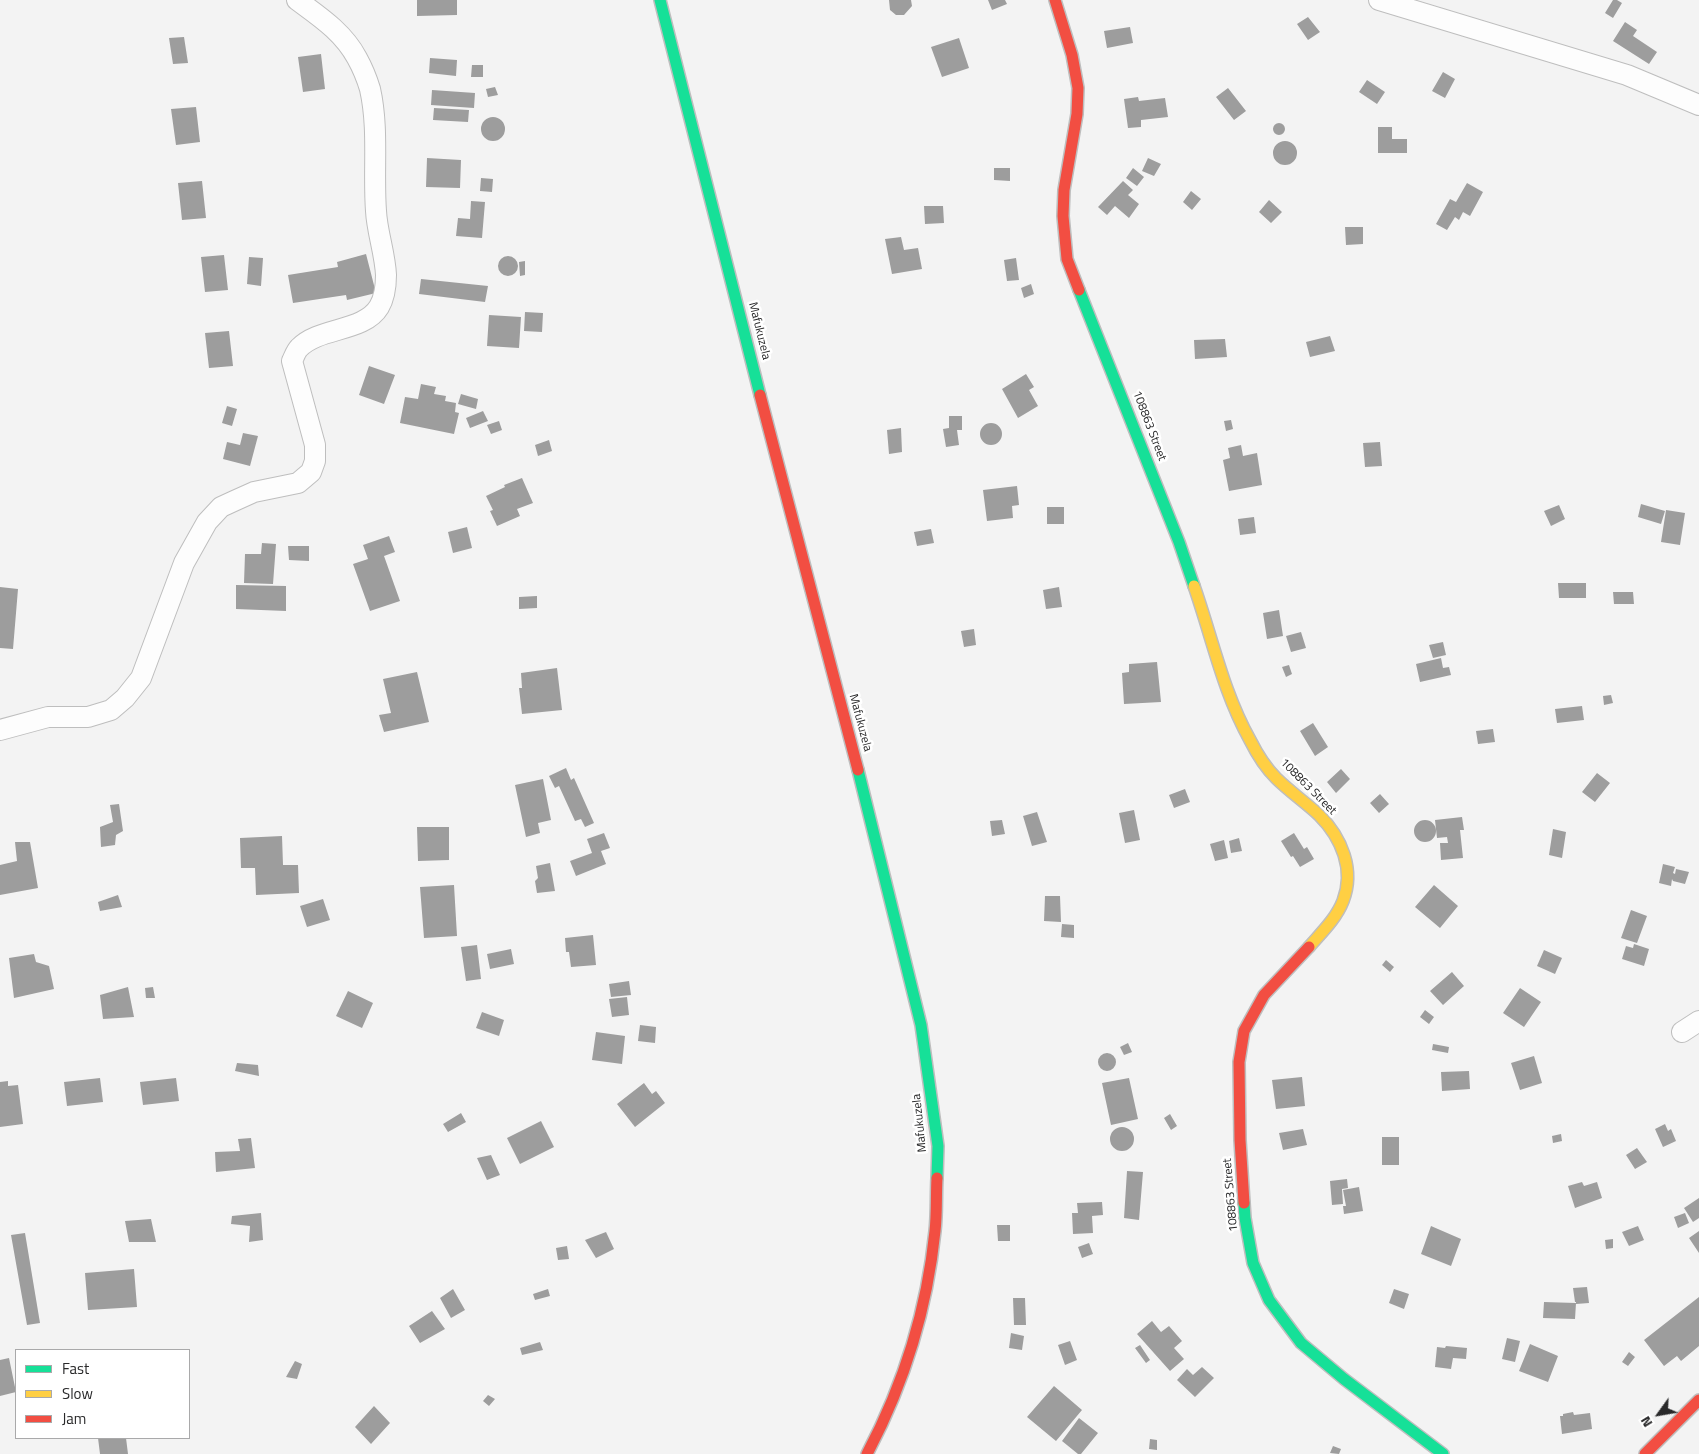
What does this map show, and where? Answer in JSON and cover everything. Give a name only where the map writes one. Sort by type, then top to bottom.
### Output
[{"type":"street","points":[[0,730],[48,717],[88,717],[111,710],[125,698],[141,678],[184,563],[207,522],[221,507],[254,492],[298,483],[311,472],[315,461],[315,445],[292,361],[298,349],[310,339],[358,323],[368,317],[378,310],[385,295],[386,274],[376,212],[374,120],[370,88],[356,57],[343,37],[297,0]]},
{"type":"street","name":"Mafukuzela","points":[[660,0],[794,527],[872,823],[921,1025],[938,1146],[935,1232],[924,1302],[908,1362],[886,1418],[867,1454]]},
{"type":"street","name":"108863 Street","points":[[1055,0],[1074,58],[1078,89],[1073,145],[1064,192],[1062,229],[1067,259],[1176,533],[1206,619],[1230,698],[1250,741],[1275,777],[1320,816],[1338,839],[1345,857],[1349,876],[1343,901],[1333,919],[1306,951],[1264,995],[1244,1030],[1239,1062],[1240,1140],[1245,1218],[1253,1263],[1269,1300],[1301,1343],[1344,1380],[1443,1454]]},
{"type":"street","points":[[1379,0],[1627,75],[1699,105]]},
{"type":"street","points":[[1645,1454],[1699,1400]]},
{"type":"building","points":[[417,0],[457,0],[457,15],[417,16]]},
{"type":"building","points":[[889,0],[911,0],[912,6],[904,15],[896,15],[890,10]]},
{"type":"building","points":[[988,0],[1005,0],[1007,4],[992,10]]},
{"type":"building","points":[[1613,0],[1622,3],[1613,18],[1605,13]]},
{"type":"building","points":[[1308,17],[1320,32],[1308,40],[1297,24]]},
{"type":"building","points":[[1625,22],[1637,30],[1633,36],[1657,52],[1649,64],[1613,41]]},
{"type":"building","points":[[1130,27],[1133,43],[1107,48],[1104,31]]},
{"type":"building","points":[[184,37],[188,63],[173,64],[169,38]]},
{"type":"building","points":[[959,38],[969,68],[942,77],[931,47]]},
{"type":"building","points":[[321,54],[325,89],[303,92],[298,57]]},
{"type":"building","points":[[430,58],[457,60],[456,76],[429,73]]},
{"type":"building","points":[[472,65],[483,65],[483,77],[471,77]]},
{"type":"building","points":[[1443,72],[1455,79],[1445,98],[1432,91]]},
{"type":"building","points":[[1367,80],[1385,92],[1377,104],[1359,92]]},
{"type":"building","points":[[495,87],[498,95],[488,97],[486,89]]},
{"type":"building","points":[[1228,88],[1246,111],[1234,120],[1216,97]]},
{"type":"building","points":[[432,90],[475,93],[474,108],[431,105]]},
{"type":"building","points":[[1138,97],[1139,101],[1165,98],[1168,117],[1141,120],[1141,127],[1128,128],[1124,99]]},
{"type":"building","points":[[196,107],[200,142],[176,145],[171,109]]},
{"type":"building","points":[[434,108],[469,110],[468,122],[433,120]]},
{"type":"building","points":[[493,117],[498,118],[504,124],[504,134],[498,140],[493,141],[488,140],[482,134],[481,129],[482,124],[488,118]]},
{"type":"building","points":[[1277,123],[1281,123],[1285,129],[1281,135],[1277,135],[1273,131],[1273,127]]},
{"type":"building","points":[[1378,127],[1392,127],[1392,139],[1407,139],[1407,153],[1378,153]]},
{"type":"building","points":[[1285,141],[1290,142],[1296,148],[1296,158],[1290,164],[1285,165],[1280,164],[1274,158],[1273,153],[1274,148],[1280,142]]},
{"type":"building","points":[[427,158],[461,160],[460,188],[426,187]]},
{"type":"building","points":[[1148,158],[1161,164],[1154,176],[1142,171]]},
{"type":"building","points":[[994,168],[1010,168],[1010,181],[994,180]]},
{"type":"building","points":[[1133,168],[1144,177],[1137,186],[1126,178]]},
{"type":"building","points":[[481,178],[493,179],[492,192],[480,191]]},
{"type":"building","points":[[202,181],[206,218],[182,220],[178,183]]},
{"type":"building","points":[[1123,181],[1133,190],[1128,195],[1139,204],[1129,218],[1115,206],[1107,215],[1098,207]]},
{"type":"building","points":[[1467,183],[1483,192],[1470,216],[1463,212],[1459,220],[1455,217],[1447,230],[1436,224],[1450,199],[1456,202]]},
{"type":"building","points":[[1191,191],[1201,199],[1192,210],[1183,202]]},
{"type":"building","points":[[1269,200],[1282,212],[1271,223],[1259,212]]},
{"type":"building","points":[[471,201],[485,202],[482,238],[456,236],[458,218],[470,219]]},
{"type":"building","points":[[924,206],[943,206],[944,223],[925,224]]},
{"type":"building","points":[[1345,227],[1363,227],[1363,244],[1346,245]]},
{"type":"building","points":[[901,237],[904,250],[918,248],[922,269],[892,274],[885,239]]},
{"type":"building","points":[[366,254],[376,293],[347,300],[346,295],[293,303],[288,275],[338,267],[337,262]]},
{"type":"building","points":[[224,255],[228,290],[205,292],[201,257]]},
{"type":"building","points":[[508,256],[515,259],[518,266],[515,273],[508,276],[501,273],[498,266],[501,259]]},
{"type":"building","points":[[249,257],[263,258],[261,286],[247,284]]},
{"type":"building","points":[[1016,258],[1019,280],[1007,281],[1004,260]]},
{"type":"building","points":[[525,261],[525,275],[520,276],[519,262]]},
{"type":"building","points":[[421,279],[488,286],[485,302],[419,294]]},
{"type":"building","points":[[1031,284],[1034,294],[1024,298],[1021,288]]},
{"type":"building","points":[[525,312],[543,313],[542,332],[524,331]]},
{"type":"building","points":[[489,315],[521,317],[519,348],[487,346]]},
{"type":"building","points":[[229,331],[233,366],[209,368],[205,333]]},
{"type":"building","points":[[1330,336],[1335,351],[1310,357],[1306,342]]},
{"type":"building","points":[[1225,339],[1227,357],[1195,359],[1194,340]]},
{"type":"building","points":[[369,366],[395,375],[384,404],[359,395]]},
{"type":"building","points":[[1026,374],[1034,387],[1029,390],[1038,406],[1018,418],[1002,389]]},
{"type":"building","points":[[421,384],[436,387],[434,394],[446,396],[445,401],[456,403],[455,412],[459,413],[454,434],[400,423],[405,397],[418,399]]},
{"type":"building","points":[[461,394],[478,399],[476,409],[458,404]]},
{"type":"building","points":[[227,406],[237,409],[232,426],[222,423]]},
{"type":"building","points":[[483,411],[488,421],[470,428],[466,418]]},
{"type":"building","points":[[949,416],[962,416],[962,430],[957,430],[959,445],[946,447],[943,429],[949,428]]},
{"type":"building","points":[[1231,420],[1233,429],[1226,431],[1224,421]]},
{"type":"building","points":[[499,421],[502,430],[491,434],[487,425]]},
{"type":"building","points":[[991,423],[999,426],[1002,434],[999,442],[991,445],[983,442],[980,434],[983,426]]},
{"type":"building","points":[[901,428],[902,452],[889,454],[887,430]]},
{"type":"building","points":[[243,433],[258,436],[250,466],[223,459],[227,442],[240,445]]},
{"type":"building","points":[[549,440],[552,451],[538,456],[535,445]]},
{"type":"building","points":[[1380,442],[1382,466],[1365,467],[1363,443]]},
{"type":"building","points":[[1241,445],[1243,456],[1257,453],[1262,485],[1229,491],[1223,460],[1230,458],[1228,448]]},
{"type":"building","points":[[522,478],[533,503],[517,509],[520,516],[497,526],[490,511],[493,510],[486,496],[505,487],[504,485]]},
{"type":"building","points":[[1017,486],[1019,505],[1012,506],[1013,518],[987,521],[983,490]]},
{"type":"building","points":[[1641,504],[1665,511],[1661,524],[1638,517]]},
{"type":"building","points":[[1559,505],[1565,519],[1551,526],[1544,511]]},
{"type":"building","points":[[1047,507],[1064,507],[1064,524],[1047,524]]},
{"type":"building","points":[[1666,510],[1685,513],[1680,545],[1661,542]]},
{"type":"building","points":[[1254,517],[1256,533],[1240,535],[1238,519]]},
{"type":"building","points":[[467,527],[472,548],[453,553],[448,532]]},
{"type":"building","points":[[931,529],[934,543],[917,546],[914,532]]},
{"type":"building","points":[[389,536],[395,552],[384,556],[400,601],[370,611],[353,564],[368,559],[363,545]]},
{"type":"building","points":[[262,543],[276,544],[273,584],[244,583],[245,554],[261,554]]},
{"type":"building","points":[[288,546],[309,546],[309,561],[289,560]]},
{"type":"building","points":[[1558,583],[1586,583],[1586,598],[1559,598]]},
{"type":"building","points":[[236,585],[286,586],[286,611],[236,609]]},
{"type":"building","points":[[0,587],[18,589],[13,649],[0,648]]},
{"type":"building","points":[[1059,587],[1062,607],[1046,609],[1043,590]]},
{"type":"building","points":[[1613,592],[1633,592],[1634,604],[1614,604]]},
{"type":"building","points":[[537,596],[537,608],[519,609],[519,597]]},
{"type":"building","points":[[1279,610],[1283,636],[1267,639],[1263,613]]},
{"type":"building","points":[[974,629],[976,645],[964,647],[961,631]]},
{"type":"building","points":[[1301,632],[1306,648],[1291,652],[1286,636]]},
{"type":"building","points":[[1443,642],[1446,655],[1433,658],[1429,645]]},
{"type":"building","points":[[1441,658],[1443,668],[1449,667],[1451,675],[1420,682],[1416,664]]},
{"type":"building","points":[[1157,662],[1161,702],[1124,704],[1122,673],[1129,672],[1129,664]]},
{"type":"building","points":[[1289,665],[1292,674],[1286,677],[1282,667]]},
{"type":"building","points":[[557,668],[562,710],[522,714],[519,688],[522,688],[521,673]]},
{"type":"building","points":[[417,672],[429,722],[384,732],[379,715],[391,713],[383,679]]},
{"type":"building","points":[[1611,695],[1613,703],[1604,705],[1603,696]]},
{"type":"building","points":[[1582,706],[1584,720],[1557,723],[1555,709]]},
{"type":"building","points":[[1313,723],[1328,747],[1315,756],[1300,731]]},
{"type":"building","points":[[1493,729],[1495,742],[1478,744],[1476,731]]},
{"type":"building","points":[[566,768],[571,780],[574,778],[594,823],[585,827],[581,819],[575,821],[559,786],[555,788],[549,776]]},
{"type":"building","points":[[1341,769],[1350,779],[1336,793],[1327,782]]},
{"type":"building","points":[[1597,773],[1610,783],[1595,802],[1582,792]]},
{"type":"building","points":[[543,779],[551,820],[538,823],[540,833],[526,837],[515,785]]},
{"type":"building","points":[[1185,789],[1190,802],[1174,808],[1169,795]]},
{"type":"building","points":[[1380,794],[1389,804],[1379,813],[1370,803]]},
{"type":"building","points":[[119,804],[123,831],[116,835],[115,845],[101,847],[100,827],[113,822],[110,805]]},
{"type":"building","points":[[1134,810],[1140,840],[1125,843],[1119,813]]},
{"type":"building","points":[[1037,812],[1047,842],[1032,846],[1023,816]]},
{"type":"building","points":[[1462,817],[1464,830],[1460,830],[1463,858],[1441,860],[1440,843],[1448,843],[1447,837],[1437,838],[1435,820]]},
{"type":"building","points":[[1002,820],[1005,834],[992,836],[990,821]]},
{"type":"building","points":[[1425,820],[1433,823],[1436,831],[1433,839],[1425,842],[1417,839],[1414,831],[1417,823]]},
{"type":"building","points":[[417,827],[449,827],[449,860],[418,861]]},
{"type":"building","points":[[1553,829],[1566,832],[1562,858],[1549,855]]},
{"type":"building","points":[[604,833],[610,848],[601,851],[606,864],[576,876],[570,861],[592,853],[587,839]]},
{"type":"building","points":[[1294,833],[1304,849],[1307,847],[1314,859],[1300,867],[1281,841]]},
{"type":"building","points":[[282,836],[283,865],[298,865],[299,893],[256,895],[255,868],[241,868],[240,838]]},
{"type":"building","points":[[1239,838],[1242,851],[1231,853],[1229,841]]},
{"type":"building","points":[[1224,840],[1228,858],[1215,861],[1210,844]]},
{"type":"building","points":[[15,842],[30,842],[38,888],[0,895],[0,865],[17,861]]},
{"type":"building","points":[[550,863],[555,891],[537,893],[535,881],[538,878],[536,866]]},
{"type":"building","points":[[1663,864],[1675,867],[1673,873],[1675,874],[1676,869],[1689,872],[1685,884],[1673,881],[1672,879],[1671,886],[1659,883]]},
{"type":"building","points":[[454,885],[457,936],[424,938],[420,887]]},
{"type":"building","points":[[1434,885],[1458,906],[1440,928],[1415,907]]},
{"type":"building","points":[[118,895],[122,907],[100,911],[98,902]]},
{"type":"building","points":[[1045,896],[1060,896],[1061,922],[1044,921]]},
{"type":"building","points":[[323,899],[330,920],[307,927],[300,906]]},
{"type":"building","points":[[1631,910],[1647,916],[1637,943],[1621,938]]},
{"type":"building","points":[[1062,924],[1074,925],[1074,938],[1061,937]]},
{"type":"building","points":[[593,935],[596,965],[571,967],[569,952],[566,952],[565,938]]},
{"type":"building","points":[[1634,944],[1649,949],[1644,966],[1622,959],[1626,946],[1633,948]]},
{"type":"building","points":[[477,945],[481,979],[466,981],[461,947]]},
{"type":"building","points":[[511,949],[514,964],[490,969],[487,954]]},
{"type":"building","points":[[1544,950],[1562,958],[1555,974],[1537,966]]},
{"type":"building","points":[[34,954],[36,962],[49,966],[54,989],[14,998],[9,958]]},
{"type":"building","points":[[1386,960],[1394,967],[1390,972],[1382,965]]},
{"type":"building","points":[[1452,972],[1464,986],[1443,1005],[1430,991]]},
{"type":"building","points":[[629,981],[631,995],[611,997],[609,984]]},
{"type":"building","points":[[128,987],[134,1017],[103,1019],[100,995]]},
{"type":"building","points":[[153,987],[155,998],[146,998],[145,988]]},
{"type":"building","points":[[1520,988],[1541,1002],[1524,1027],[1503,1013]]},
{"type":"building","points":[[348,991],[373,1003],[362,1028],[336,1016]]},
{"type":"building","points":[[627,997],[629,1015],[612,1017],[609,999]]},
{"type":"building","points":[[1425,1010],[1434,1017],[1429,1024],[1420,1017]]},
{"type":"building","points":[[482,1012],[504,1020],[499,1036],[476,1028]]},
{"type":"building","points":[[640,1025],[656,1027],[655,1043],[638,1041]]},
{"type":"building","points":[[596,1032],[625,1036],[622,1064],[592,1060]]},
{"type":"building","points":[[1128,1043],[1132,1052],[1124,1055],[1120,1047]]},
{"type":"building","points":[[1433,1044],[1449,1047],[1448,1053],[1432,1050]]},
{"type":"building","points":[[1107,1053],[1113,1056],[1116,1062],[1113,1068],[1107,1071],[1101,1068],[1098,1062],[1101,1056]]},
{"type":"building","points":[[1534,1056],[1542,1083],[1520,1090],[1511,1063]]},
{"type":"building","points":[[237,1063],[258,1065],[259,1076],[235,1071]]},
{"type":"building","points":[[1469,1071],[1470,1089],[1442,1091],[1441,1072]]},
{"type":"building","points":[[1302,1077],[1305,1106],[1276,1109],[1272,1080]]},
{"type":"building","points":[[100,1078],[103,1102],[67,1106],[64,1082]]},
{"type":"building","points":[[176,1078],[179,1101],[143,1105],[140,1082]]},
{"type":"building","points":[[1129,1078],[1138,1119],[1111,1125],[1102,1083]]},
{"type":"building","points":[[8,1081],[8,1086],[18,1085],[23,1124],[0,1127],[0,1082]]},
{"type":"building","points":[[644,1083],[652,1094],[656,1091],[665,1103],[635,1127],[617,1104]]},
{"type":"building","points":[[461,1113],[466,1122],[448,1132],[443,1124]]},
{"type":"building","points":[[1170,1114],[1177,1126],[1171,1130],[1164,1118]]},
{"type":"building","points":[[541,1121],[554,1147],[520,1164],[507,1138]]},
{"type":"building","points":[[1665,1124],[1668,1131],[1671,1129],[1676,1141],[1663,1147],[1655,1129]]},
{"type":"building","points":[[1122,1127],[1131,1130],[1134,1139],[1131,1148],[1122,1151],[1113,1148],[1110,1139],[1113,1130]]},
{"type":"building","points":[[1303,1129],[1307,1145],[1283,1150],[1279,1133]]},
{"type":"building","points":[[1561,1134],[1562,1141],[1553,1143],[1552,1136]]},
{"type":"building","points":[[1382,1137],[1399,1137],[1399,1165],[1382,1165]]},
{"type":"building","points":[[251,1138],[255,1168],[216,1172],[215,1152],[240,1151],[238,1139]]},
{"type":"building","points":[[1637,1148],[1647,1162],[1635,1169],[1626,1155]]},
{"type":"building","points":[[491,1155],[500,1175],[487,1180],[477,1158]]},
{"type":"building","points":[[1127,1171],[1143,1172],[1139,1220],[1124,1218]]},
{"type":"building","points":[[1347,1179],[1348,1188],[1342,1189],[1343,1204],[1332,1205],[1330,1181]]},
{"type":"building","points":[[1582,1182],[1584,1186],[1597,1182],[1602,1198],[1575,1208],[1568,1186]]},
{"type":"building","points":[[1359,1187],[1363,1211],[1344,1214],[1343,1206],[1346,1206],[1343,1190]]},
{"type":"building","points":[[1699,1198],[1699,1218],[1693,1222],[1684,1208]]},
{"type":"building","points":[[1102,1202],[1103,1215],[1092,1216],[1093,1233],[1073,1234],[1072,1213],[1078,1213],[1077,1203]]},
{"type":"building","points":[[261,1213],[263,1240],[249,1242],[250,1226],[231,1224],[232,1216]]},
{"type":"building","points":[[1685,1213],[1689,1223],[1678,1228],[1674,1217]]},
{"type":"building","points":[[151,1219],[156,1242],[129,1242],[125,1221]]},
{"type":"building","points":[[997,1225],[1010,1225],[1010,1241],[998,1241]]},
{"type":"building","points":[[1431,1226],[1461,1239],[1451,1266],[1421,1254]]},
{"type":"building","points":[[1638,1226],[1644,1240],[1629,1246],[1622,1232]]},
{"type":"building","points":[[1699,1231],[1699,1253],[1689,1238]]},
{"type":"building","points":[[606,1232],[614,1249],[596,1258],[585,1240]]},
{"type":"building","points":[[25,1233],[40,1323],[27,1325],[11,1235]]},
{"type":"building","points":[[1613,1239],[1613,1248],[1606,1249],[1605,1240]]},
{"type":"building","points":[[1089,1243],[1093,1254],[1082,1258],[1078,1247]]},
{"type":"building","points":[[567,1246],[569,1259],[558,1260],[556,1248]]},
{"type":"building","points":[[134,1269],[137,1307],[88,1310],[85,1273]]},
{"type":"building","points":[[1587,1287],[1589,1303],[1576,1304],[1573,1288]]},
{"type":"building","points":[[453,1289],[465,1310],[451,1318],[440,1298]]},
{"type":"building","points":[[548,1289],[550,1296],[535,1300],[533,1294]]},
{"type":"building","points":[[1394,1289],[1409,1294],[1404,1309],[1389,1303]]},
{"type":"building","points":[[1699,1297],[1699,1346],[1681,1361],[1677,1356],[1664,1366],[1644,1340]]},
{"type":"building","points":[[1013,1298],[1025,1298],[1026,1325],[1014,1325]]},
{"type":"building","points":[[1544,1302],[1576,1303],[1575,1319],[1543,1318]]},
{"type":"building","points":[[432,1311],[445,1329],[420,1343],[409,1326]]},
{"type":"building","points":[[1152,1321],[1161,1332],[1169,1326],[1182,1341],[1174,1348],[1184,1359],[1170,1371],[1137,1334]]},
{"type":"building","points":[[1011,1333],[1024,1336],[1022,1350],[1009,1348]]},
{"type":"building","points":[[1507,1338],[1520,1341],[1515,1362],[1502,1359]]},
{"type":"building","points":[[1070,1341],[1077,1360],[1065,1365],[1058,1345]]},
{"type":"building","points":[[540,1342],[543,1350],[522,1355],[520,1348]]},
{"type":"building","points":[[1530,1344],[1558,1356],[1548,1382],[1519,1371]]},
{"type":"building","points":[[1140,1345],[1150,1360],[1146,1363],[1135,1348]]},
{"type":"building","points":[[1446,1346],[1467,1348],[1466,1359],[1453,1358],[1451,1369],[1435,1367],[1437,1347],[1445,1348]]},
{"type":"building","points":[[1629,1352],[1635,1357],[1628,1366],[1622,1362]]},
{"type":"building","points":[[9,1358],[15,1392],[0,1396],[0,1360]]},
{"type":"building","points":[[295,1361],[302,1364],[297,1379],[286,1377]]},
{"type":"building","points":[[1202,1367],[1214,1378],[1195,1397],[1177,1380],[1187,1369],[1193,1375]]},
{"type":"building","points":[[1054,1386],[1082,1410],[1056,1441],[1027,1417]]},
{"type":"building","points":[[488,1395],[495,1399],[489,1406],[483,1401]]},
{"type":"building","points":[[374,1406],[390,1423],[371,1444],[355,1427]]},
{"type":"building","points":[[1573,1412],[1574,1415],[1590,1413],[1592,1429],[1562,1434],[1560,1416]]},
{"type":"building","points":[[1079,1418],[1098,1433],[1081,1454],[1078,1454],[1062,1441]]},
{"type":"building","points":[[98,1439],[126,1439],[128,1454],[100,1454]]},
{"type":"building","points":[[1150,1439],[1157,1440],[1157,1450],[1149,1449]]},
{"type":"building","points":[[1333,1446],[1341,1449],[1339,1454],[1330,1453]]},
{"type":"traffic: fast","points":[[660,0],[760,395]]},
{"type":"traffic: fast","points":[[1079,290],[1179,542],[1194,586]]},
{"type":"traffic: fast","points":[[858,770],[921,1025],[938,1146],[937,1178]]},
{"type":"traffic: fast","points":[[1244,1203],[1253,1263],[1269,1300],[1301,1343],[1344,1379],[1443,1454]]},
{"type":"traffic: slow","points":[[1194,586],[1225,684],[1252,745],[1276,778],[1327,824],[1340,844],[1344,855],[1348,878],[1343,901],[1332,920],[1309,947]]},
{"type":"traffic: jam","points":[[1055,0],[1072,55],[1078,88],[1077,114],[1064,190],[1063,216],[1067,259],[1079,290]]},
{"type":"traffic: jam","points":[[760,395],[858,770]]},
{"type":"traffic: jam","points":[[1244,1203],[1240,1140],[1239,1062],[1244,1031],[1264,995],[1309,947]]},
{"type":"traffic: jam","points":[[867,1454],[903,1374],[920,1318],[935,1231],[937,1178]]},
{"type":"traffic: jam","points":[[1645,1454],[1699,1400]]}]
